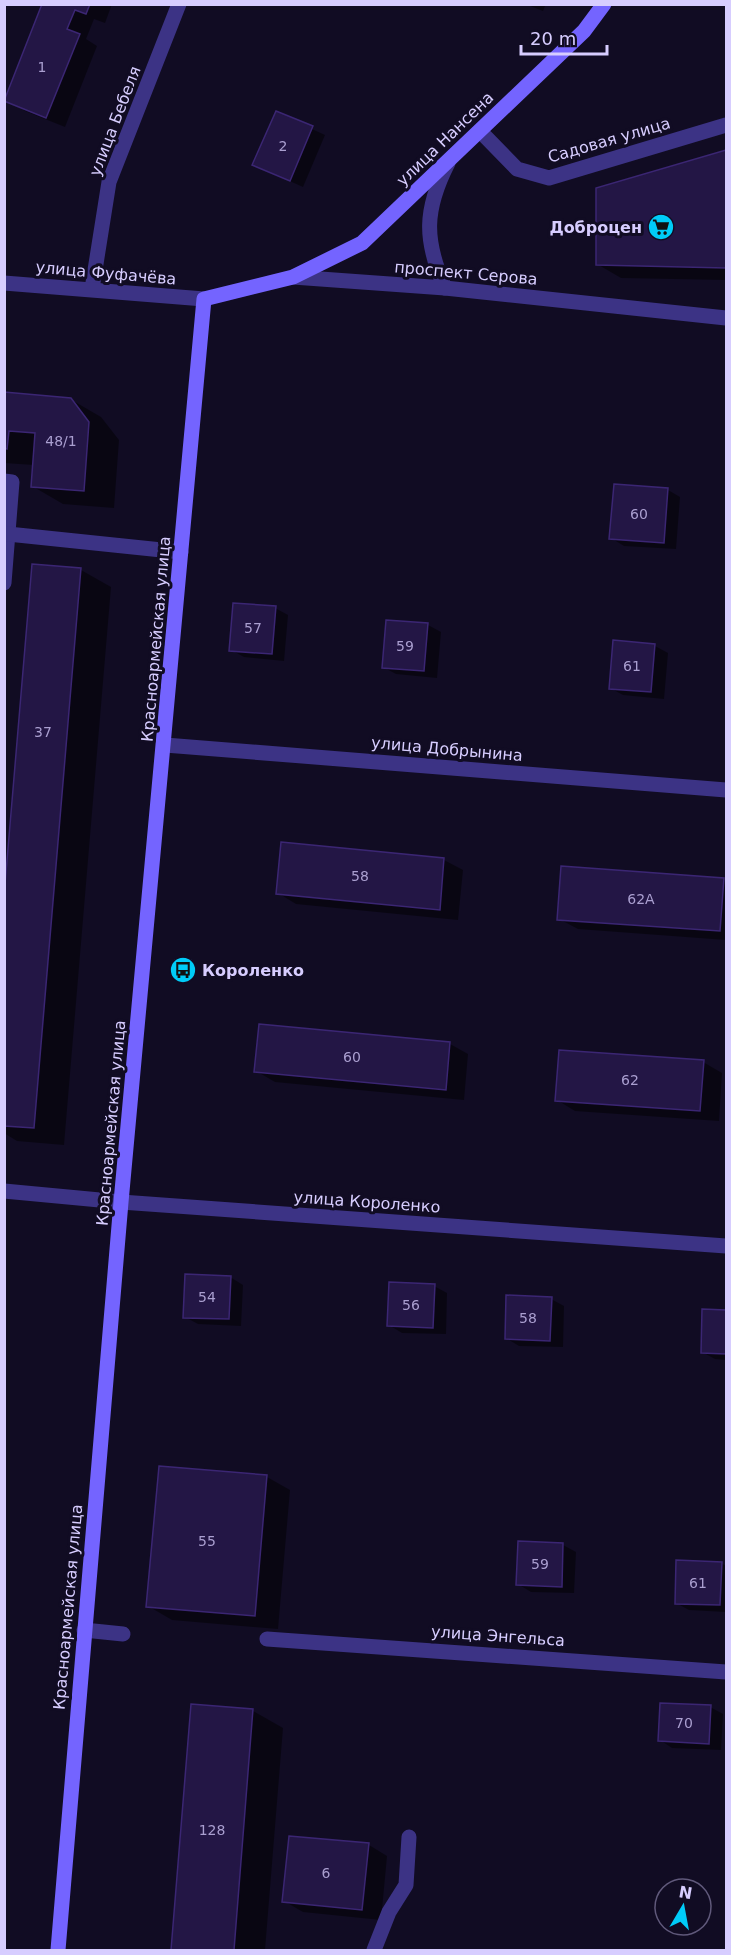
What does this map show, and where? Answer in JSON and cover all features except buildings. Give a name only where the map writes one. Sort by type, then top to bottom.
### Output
[{"type":"main road","name":"улица Нансена","points":[[293,277],[362,243],[584,31],[604,4]]},
{"type":"main road","name":"проспект Серова","points":[[204,299],[293,277]]},
{"type":"main road","name":"Красноармейская улица","points":[[58,1950],[121,1202],[165,745],[204,299]]},
{"type":"street","name":"улица Бебеля","points":[[92,289],[109,182],[179,4]]},
{"type":"street","name":"Садовая улица","points":[[480,131],[517,169],[549,178],[726,125]]},
{"type":"street","points":[[445,288],[433,262],[428,241],[429,214],[435,189],[450,160]]},
{"type":"street","name":"проспект Серова","points":[[293,277],[445,288],[726,318]]},
{"type":"street","name":"улица Фуфачёва","points":[[4,283],[204,299]]},
{"type":"street","points":[[4,481],[12,482],[4,583]]},
{"type":"street","points":[[8,534],[181,552]]},
{"type":"street","name":"улица Добрынина","points":[[165,745],[726,790]]},
{"type":"street","name":"улица Короленко","points":[[4,1191],[121,1202],[726,1246]]},
{"type":"street","points":[[84,1630],[123,1634]]},
{"type":"street","name":"улица Энгельса","points":[[267,1639],[726,1672]]},
{"type":"street","points":[[374,1950],[389,1912],[406,1885],[409,1836]]},
{"type":"place","name":"Доброцен","points":[[661,227]]},
{"type":"place","name":"Короленко","points":[[183,970]]}]
